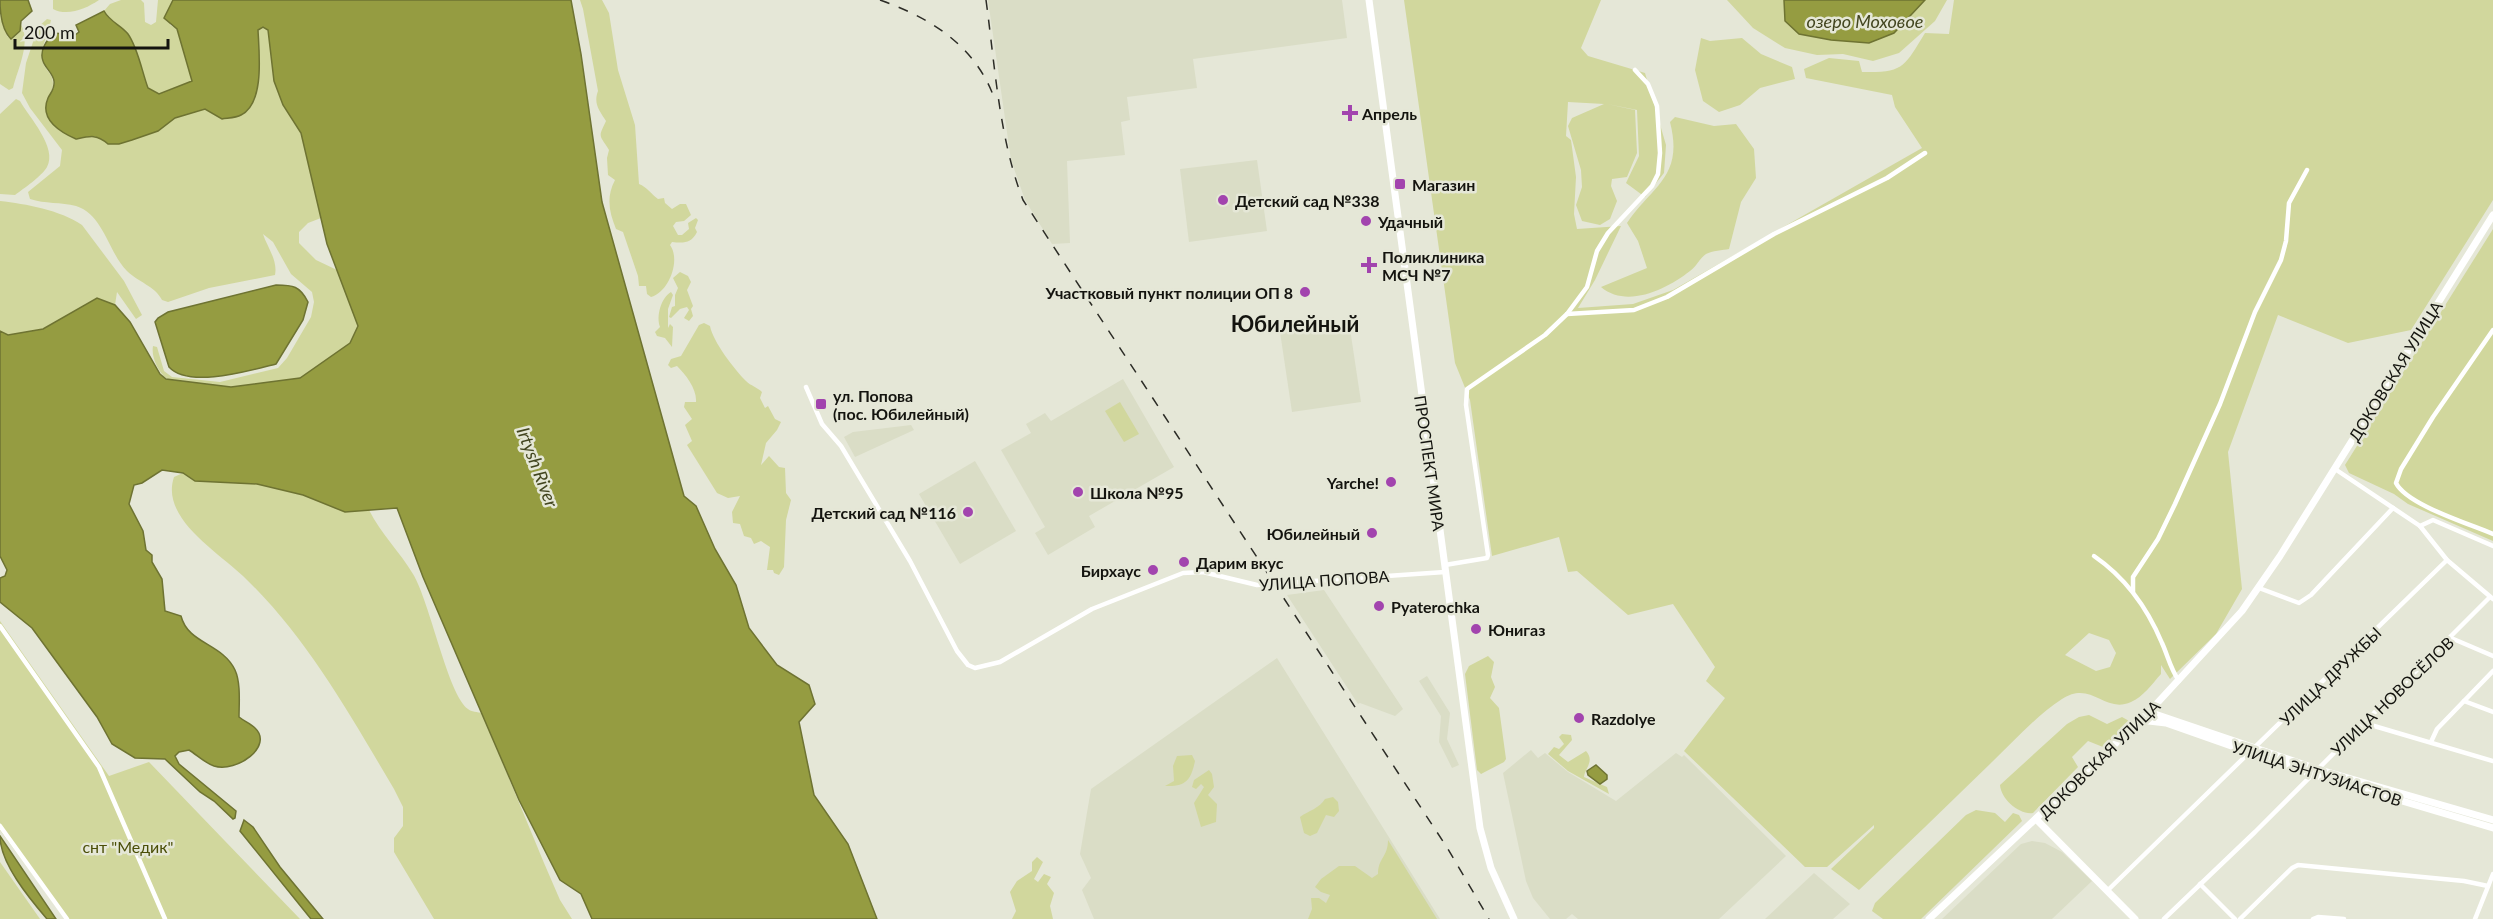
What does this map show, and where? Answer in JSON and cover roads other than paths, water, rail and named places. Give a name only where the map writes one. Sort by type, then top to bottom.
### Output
[{"type":"street","name":"ПРОСПЕКТ МИРА","points":[[1369,0],[1480,828],[1491,868],[1514,919]]},
{"type":"street","points":[[1567,314],[1587,287],[1597,251],[1608,233],[1652,186],[1658,174],[1660,153],[1657,106],[1648,84],[1635,70]]},
{"type":"street","points":[[1567,314],[1634,310],[1667,297],[1774,234],[1887,178],[1925,153]]},
{"type":"street","points":[[2133,592],[2133,577],[2158,539],[2175,504],[2220,404],[2255,312],[2281,260],[2286,240],[2289,203],[2307,170]]},
{"type":"street","name":"ДОКОВСКАЯ УЛИЦА","points":[[1929,919],[2149,712],[2226,630],[2259,588],[2493,215]]},
{"type":"street","name":"УЛИЦА ПОПОВА","points":[[806,387],[822,424],[841,446],[910,561],[957,651],[968,665],[975,668],[1000,662],[1092,609],[1183,573],[1203,572],[1257,585],[1445,569],[1487,558],[1466,405],[1467,389],[1545,335],[1567,314]]},
{"type":"street","points":[[2493,330],[2400,469],[2396,483],[2404,494],[2417,501],[2493,534]]},
{"type":"street","points":[[2335,469],[2420,526],[2447,560],[2464,572],[2491,598]]},
{"type":"street","points":[[2259,588],[2299,603],[2394,508]]},
{"type":"street","points":[[2420,526],[2433,520],[2493,546]]},
{"type":"street","points":[[2094,556],[2113,568],[2133,592],[2151,619],[2164,646],[2170,669],[2179,681]]},
{"type":"street","name":"УЛИЦА ДРУЖБЫ","points":[[2108,891],[2447,560]]},
{"type":"street","name":"УЛИЦА НОВОСЁЛОВ","points":[[2164,919],[2491,598]]},
{"type":"street","points":[[0,626],[99,767],[165,919]]},
{"type":"street","points":[[2451,638],[2493,656]]},
{"type":"street","points":[[2431,742],[2437,729],[2493,671]]},
{"type":"street","points":[[2464,700],[2493,712]]},
{"type":"street","name":"УЛИЦА ЭНТУЗИАСТОВ","points":[[2149,712],[2314,771],[2493,828]]},
{"type":"street","name":"УЛИЦА ЭНТУЗИАСТОВ","points":[[2140,720],[2166,723],[2253,750]]},
{"type":"street","points":[[2364,723],[2493,761]]},
{"type":"street","name":"УЛИЦА ЭНТУЗИАСТОВ","points":[[2314,771],[2493,820]]},
{"type":"street","points":[[2036,819],[2136,919]]},
{"type":"street","points":[[0,826],[68,919]]},
{"type":"street","points":[[2240,919],[2292,868],[2298,865],[2464,881],[2488,886]]},
{"type":"street","points":[[2475,919],[2492,878]]},
{"type":"street","points":[[2200,884],[2235,919]]},
{"type":"street","points":[[2313,919],[2318,917],[2344,919]]},
{"type":"water","points":[[0,0],[28,0],[32,11],[21,21],[20,31],[11,39],[4,26]]},
{"type":"water","name":"Irtysh River","points":[[173,0],[571,0],[602,202],[684,496],[696,506],[715,549],[736,585],[749,628],[777,665],[809,685],[815,704],[799,722],[814,795],[848,844],[877,919],[592,919],[581,894],[560,880],[519,800],[423,577],[397,508],[345,512],[303,495],[257,484],[195,481],[183,473],[162,470],[142,483],[134,485],[129,504],[143,531],[146,550],[152,555],[152,562],[162,579],[165,611],[181,616],[191,632],[229,661],[238,681],[239,717],[255,728],[260,735],[260,743],[256,750],[242,762],[233,766],[214,766],[189,750],[179,752],[175,756],[179,764],[236,811],[233,819],[165,759],[135,758],[112,744],[97,717],[32,628],[0,602],[0,578],[5,576],[7,570],[0,556],[0,331],[8,335],[43,329],[97,298],[115,305],[130,322],[160,374],[166,379],[231,387],[300,378],[350,343],[358,326],[327,244],[301,133],[283,105],[274,81],[268,30],[263,27],[258,30],[257,89],[249,109],[239,116],[222,119],[205,109],[175,118],[158,131],[119,144],[108,144],[93,137],[76,139],[64,133],[49,118],[46,106],[54,81],[43,61],[44,46],[54,33],[75,35],[79,32],[76,25],[104,11],[128,34],[137,53],[148,88],[159,94],[192,81],[177,29],[164,18]]},
{"type":"water","name":"озеро Моховое","points":[[1784,0],[1925,0],[1894,33],[1869,43],[1831,40],[1799,34],[1785,21]]},
{"type":"water","points":[[276,285],[287,285],[299,290],[308,302],[303,320],[276,364],[221,376],[205,377],[191,377],[169,367],[155,322],[158,318],[168,312]]},
{"type":"water","points":[[1596,765],[1607,775],[1607,779],[1600,784],[1588,775],[1587,771]]},
{"type":"water","points":[[244,820],[253,827],[280,867],[323,919],[311,919],[240,831]]},
{"type":"water","points":[[0,836],[56,919],[47,919],[17,880],[5,857]]},
{"type":"railway","points":[[880,0],[934,25],[964,49],[987,81],[995,100]]},
{"type":"railway","points":[[986,0],[1003,127],[1023,200],[1448,849],[1489,919]]},
{"type":"place","name":"Апрель","points":[[1350,113]]},
{"type":"place","name":"Магазин","points":[[1400,184]]},
{"type":"place","name":"Детский сад №338","points":[[1223,200]]},
{"type":"place","name":"Удачный","points":[[1366,221]]},
{"type":"place","name":"Поликлиника МСЧ №7","points":[[1369,265]]},
{"type":"place","name":"Участковый пункт полиции ОП 8","points":[[1305,292]]},
{"type":"place","name":"ул. Попова (пос. Юбилейный)","points":[[821,404]]},
{"type":"place","name":"Yarche!","points":[[1391,482]]},
{"type":"place","name":"Школа №95","points":[[1078,492]]},
{"type":"place","name":"Детский сад №116","points":[[968,512]]},
{"type":"place","name":"Юбилейный","points":[[1372,533]]},
{"type":"place","name":"Дарим вкус","points":[[1184,562]]},
{"type":"place","name":"Бирхаус","points":[[1153,570]]},
{"type":"place","name":"Pyaterochka","points":[[1379,606]]},
{"type":"place","name":"Юнигаз","points":[[1476,629]]},
{"type":"place","name":"Razdolye","points":[[1579,718]]},
{"type":"district","name":"Юбилейный","points":[[1295,323]]},
{"type":"park label","name":"снт \"Медик\"","points":[[128,846]]}]
